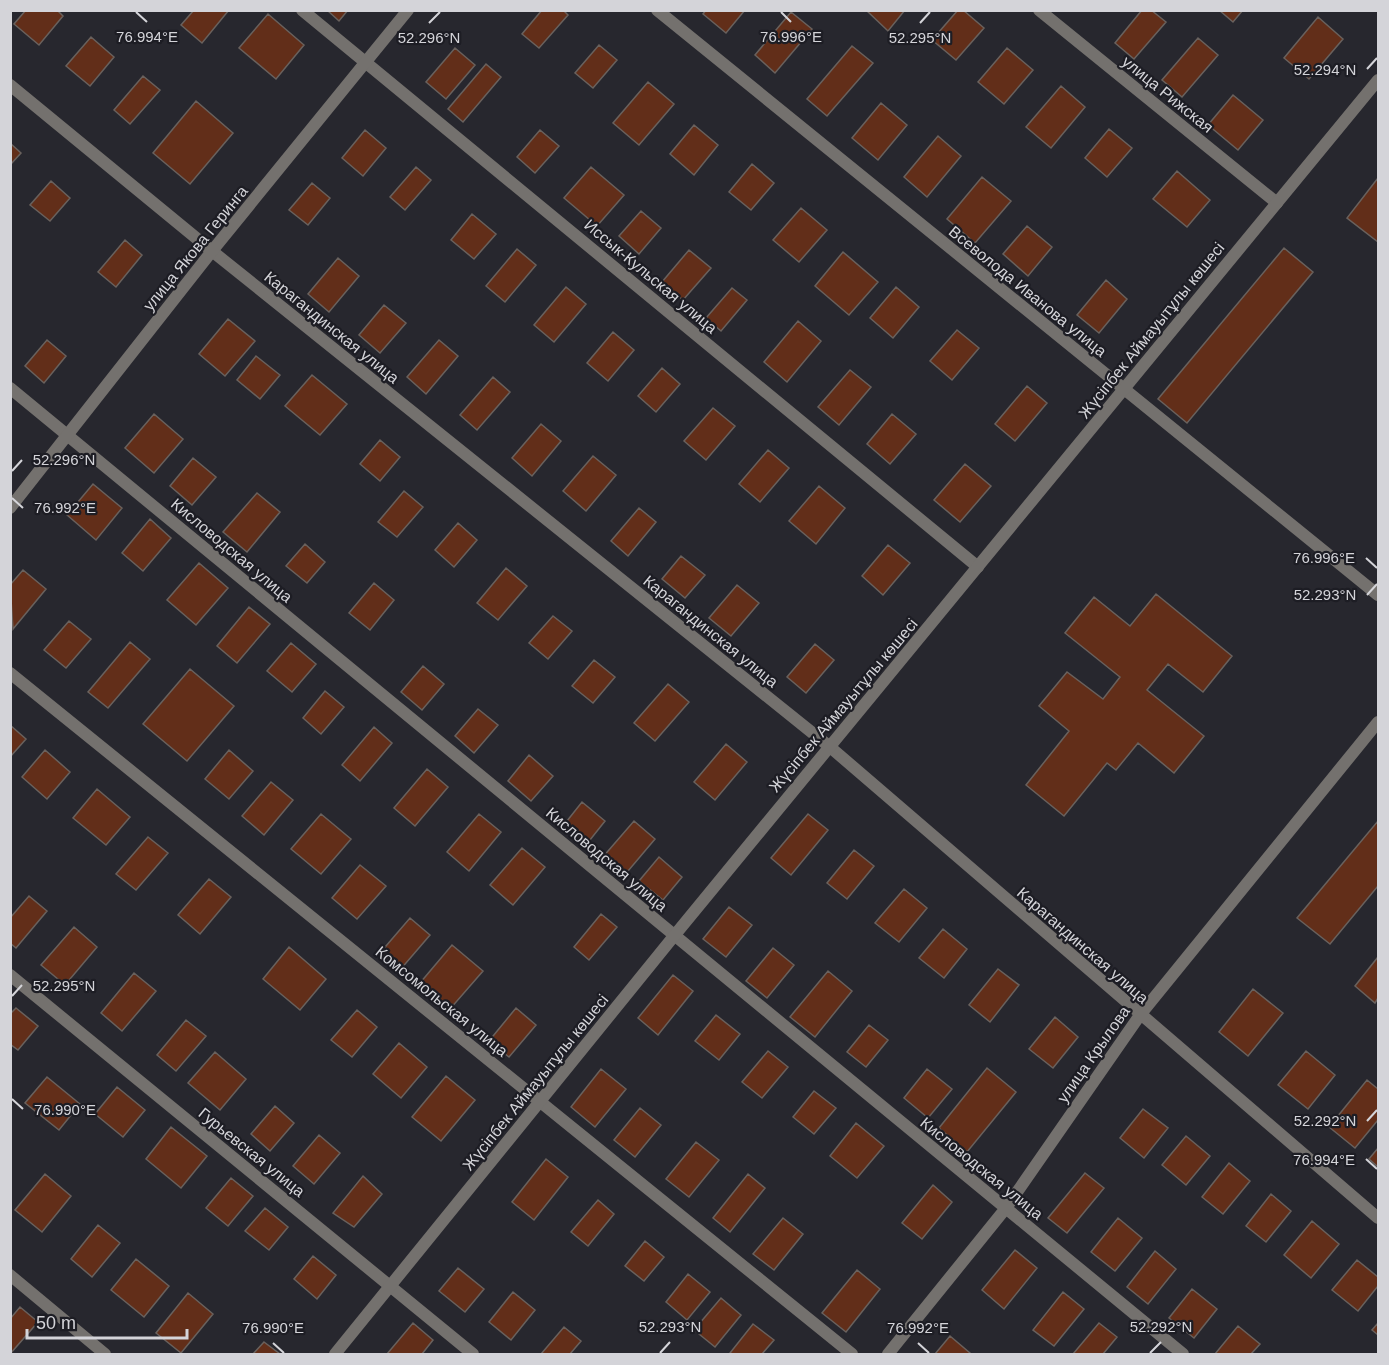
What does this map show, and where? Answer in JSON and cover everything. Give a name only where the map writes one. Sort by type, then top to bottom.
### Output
[{"type":"street","name":"Иссык-Кульская улица","points":[[302,10],[978,567]]},
{"type":"street","name":"улица Якова Геринга","points":[[10,508],[212,251],[408,10]]},
{"type":"street","name":"Всеволода Иванова улица","points":[[657,10],[1378,595]]},
{"type":"street","name":"улица Рижская","points":[[1039,10],[1277,203]]},
{"type":"street","name":"Жүсіпбек Аймауытұлы көшесі","points":[[335,1354],[674,936],[1378,80]]},
{"type":"street","name":"Карагандинская улица","points":[[10,85],[212,251],[830,747],[1378,1218]]},
{"type":"street","name":"Кисловодская улица","points":[[10,388],[1183,1354]]},
{"type":"street","name":"Комсомольская улица","points":[[10,674],[852,1354]]},
{"type":"street","name":"улица Крылова","points":[[888,1354],[1005,1208],[1140,1015],[1378,722]]},
{"type":"street","name":"Гурьевская улица","points":[[10,975],[473,1354]]},
{"type":"street","points":[[10,1275],[105,1354]]},
{"type":"building","points":[[26,10],[57,10],[63,16],[39,45],[14,24]]},
{"type":"building","points":[[194,10],[229,10],[202,43],[181,25]]},
{"type":"building","points":[[327,10],[348,10],[339,21]]},
{"type":"building","points":[[542,10],[563,10],[568,15],[539,48],[522,34]]},
{"type":"building","points":[[706,10],[745,10],[726,33],[703,14]]},
{"type":"building","points":[[866,10],[905,10],[888,31]]},
{"type":"building","points":[[958,10],[963,10],[984,28],[956,60],[932,40]]},
{"type":"building","points":[[1142,10],[1151,10],[1166,22],[1134,59],[1115,43]]},
{"type":"building","points":[[1219,10],[1243,10],[1233,22]]},
{"type":"building","points":[[791,12],[812,29],[775,73],[755,55]]},
{"type":"building","points":[[268,14],[304,45],[276,79],[239,48]]},
{"type":"building","points":[[1318,17],[1343,39],[1309,79],[1284,58]]},
{"type":"building","points":[[91,37],[114,57],[90,86],[66,66]]},
{"type":"building","points":[[1198,38],[1218,55],[1182,97],[1162,80]]},
{"type":"building","points":[[599,45],[617,60],[593,88],[575,73]]},
{"type":"building","points":[[852,46],[873,63],[827,116],[807,99]]},
{"type":"building","points":[[455,48],[475,65],[446,99],[426,82]]},
{"type":"building","points":[[1007,48],[1033,70],[1004,104],[978,82]]},
{"type":"building","points":[[486,64],[501,77],[463,122],[448,109]]},
{"type":"building","points":[[143,76],[160,90],[130,124],[114,110]]},
{"type":"building","points":[[648,82],[674,104],[639,145],[613,123]]},
{"type":"building","points":[[1061,86],[1085,107],[1051,148],[1026,127]]},
{"type":"building","points":[[1233,95],[1263,120],[1238,150],[1208,125]]},
{"type":"building","points":[[196,101],[233,133],[190,184],[153,153]]},
{"type":"building","points":[[881,103],[907,125],[878,160],[852,138]]},
{"type":"building","points":[[694,125],[718,145],[694,175],[670,154]]},
{"type":"building","points":[[1109,129],[1132,148],[1107,177],[1085,158]]},
{"type":"building","points":[[365,130],[386,148],[363,176],[342,158]]},
{"type":"building","points":[[540,130],[559,146],[535,173],[517,157]]},
{"type":"building","points":[[938,136],[961,156],[927,197],[904,177]]},
{"type":"building","points":[[10,143],[21,153],[10,165]]},
{"type":"building","points":[[752,164],[774,183],[751,210],[729,192]]},
{"type":"building","points":[[416,167],[431,180],[405,210],[390,197]]},
{"type":"building","points":[[591,167],[624,195],[597,226],[564,198]]},
{"type":"building","points":[[1177,171],[1210,200],[1187,227],[1153,199]]},
{"type":"building","points":[[982,177],[1011,201],[975,243],[947,219]]},
{"type":"building","points":[[1378,178],[1378,242],[1347,218]]},
{"type":"building","points":[[51,181],[70,198],[50,221],[30,205]]},
{"type":"building","points":[[312,183],[330,198],[308,225],[289,210]]},
{"type":"building","points":[[801,208],[827,230],[799,262],[773,240]]},
{"type":"building","points":[[641,211],[661,228],[639,254],[619,236]]},
{"type":"building","points":[[472,214],[496,234],[474,259],[451,240]]},
{"type":"building","points":[[1027,226],[1052,247],[1028,276],[1003,254]]},
{"type":"building","points":[[125,240],[142,255],[116,287],[98,272]]},
{"type":"building","points":[[1284,248],[1313,272],[1187,423],[1158,399]]},
{"type":"building","points":[[517,249],[536,265],[505,302],[486,286]]},
{"type":"building","points":[[689,250],[711,268],[683,300],[662,282]]},
{"type":"building","points":[[843,252],[878,282],[849,315],[815,286]]},
{"type":"building","points":[[338,258],[359,276],[329,312],[308,294]]},
{"type":"building","points":[[1106,280],[1127,299],[1099,333],[1077,315]]},
{"type":"building","points":[[566,287],[586,304],[554,342],[534,325]]},
{"type":"building","points":[[896,287],[919,307],[893,338],[870,318]]},
{"type":"building","points":[[732,288],[747,300],[721,331],[706,318]]},
{"type":"building","points":[[384,305],[406,323],[380,353],[359,335]]},
{"type":"building","points":[[228,319],[255,341],[225,376],[199,354]]},
{"type":"building","points":[[798,321],[821,341],[787,382],[764,362]]},
{"type":"building","points":[[957,330],[979,348],[952,380],[930,361]]},
{"type":"building","points":[[613,332],[634,350],[608,381],[587,363]]},
{"type":"building","points":[[47,340],[66,356],[44,383],[25,366]]},
{"type":"building","points":[[439,340],[458,356],[426,394],[407,377]]},
{"type":"building","points":[[256,356],[280,375],[260,399],[237,380]]},
{"type":"building","points":[[662,368],[680,384],[656,412],[638,396]]},
{"type":"building","points":[[850,370],[871,387],[839,425],[818,407]]},
{"type":"building","points":[[312,375],[347,404],[320,435],[285,406]]},
{"type":"building","points":[[493,377],[510,392],[477,430],[460,415]]},
{"type":"building","points":[[1027,386],[1047,403],[1015,441],[995,424]]},
{"type":"building","points":[[713,408],[735,426],[706,460],[684,441]]},
{"type":"building","points":[[154,414],[183,439],[154,473],[125,448]]},
{"type":"building","points":[[892,414],[916,434],[890,464],[867,444]]},
{"type":"building","points":[[541,424],[561,441],[532,476],[512,458]]},
{"type":"building","points":[[380,440],[400,457],[380,481],[360,464]]},
{"type":"building","points":[[768,450],[789,468],[760,502],[739,484]]},
{"type":"building","points":[[593,456],[616,475],[586,511],[563,491]]},
{"type":"building","points":[[193,458],[216,477],[192,505],[170,486]]},
{"type":"building","points":[[965,464],[991,486],[960,522],[934,500]]},
{"type":"building","points":[[93,484],[122,508],[96,540],[67,515]]},
{"type":"building","points":[[819,486],[845,508],[816,544],[789,521]]},
{"type":"building","points":[[404,491],[423,507],[397,537],[378,522]]},
{"type":"building","points":[[257,493],[280,512],[247,552],[223,532]]},
{"type":"building","points":[[639,508],[656,522],[628,556],[611,541]]},
{"type":"building","points":[[150,519],[171,538],[143,571],[122,553]]},
{"type":"building","points":[[458,523],[477,540],[454,567],[435,550]]},
{"type":"building","points":[[305,544],[325,562],[307,583],[286,566]]},
{"type":"building","points":[[888,545],[910,563],[883,595],[862,576]]},
{"type":"building","points":[[681,556],[705,575],[685,598],[662,579]]},
{"type":"building","points":[[199,563],[228,588],[196,625],[167,600]]},
{"type":"building","points":[[506,568],[527,586],[498,620],[477,603]]},
{"type":"building","points":[[23,570],[46,589],[13,629],[10,585]]},
{"type":"building","points":[[374,583],[394,600],[370,630],[349,613]]},
{"type":"building","points":[[737,585],[759,603],[731,636],[709,618]]},
{"type":"building","points":[[1156,594],[1232,656],[1203,692],[1168,664],[1147,690],[1204,736],[1174,773],[1138,743],[1116,770],[1107,763],[1064,816],[1026,785],[1069,731],[1039,706],[1067,672],[1103,699],[1120,677],[1065,633],[1094,597],[1130,626]]},
{"type":"building","points":[[249,607],[270,624],[237,663],[217,646]]},
{"type":"building","points":[[553,616],[572,631],[548,659],[529,643]]},
{"type":"building","points":[[69,621],[91,639],[66,668],[44,650]]},
{"type":"building","points":[[130,642],[150,659],[108,708],[88,692]]},
{"type":"building","points":[[291,643],[316,664],[292,692],[267,671]]},
{"type":"building","points":[[815,644],[834,660],[806,693],[787,677]]},
{"type":"building","points":[[594,660],[615,677],[593,703],[572,686]]},
{"type":"building","points":[[423,666],[444,684],[422,710],[401,692]]},
{"type":"building","points":[[190,669],[234,706],[187,761],[143,724]]},
{"type":"building","points":[[668,684],[689,702],[655,741],[634,723]]},
{"type":"building","points":[[325,691],[344,707],[321,734],[303,718]]},
{"type":"building","points":[[478,709],[498,725],[474,753],[455,736]]},
{"type":"building","points":[[10,725],[26,739],[10,757]]},
{"type":"building","points":[[374,727],[392,743],[360,781],[342,765]]},
{"type":"building","points":[[726,744],[747,762],[715,800],[694,782]]},
{"type":"building","points":[[45,750],[70,772],[47,799],[22,777]]},
{"type":"building","points":[[229,750],[253,771],[229,799],[205,779]]},
{"type":"building","points":[[529,755],[553,776],[531,801],[508,781]]},
{"type":"building","points":[[427,769],[448,787],[415,826],[394,808]]},
{"type":"building","points":[[271,782],[293,800],[264,835],[242,816]]},
{"type":"building","points":[[97,789],[130,817],[106,845],[73,818]]},
{"type":"building","points":[[582,802],[605,821],[586,845],[563,826]]},
{"type":"building","points":[[321,814],[351,839],[321,874],[291,849]]},
{"type":"building","points":[[479,814],[501,832],[469,871],[447,852]]},
{"type":"building","points":[[808,814],[828,830],[791,875],[771,858]]},
{"type":"building","points":[[634,821],[655,839],[623,877],[602,858]]},
{"type":"building","points":[[1378,821],[1378,886],[1330,944],[1297,918]]},
{"type":"building","points":[[148,837],[168,853],[136,890],[116,874]]},
{"type":"building","points":[[522,848],[545,867],[513,905],[490,885]]},
{"type":"building","points":[[854,850],[874,866],[847,899],[827,883]]},
{"type":"building","points":[[659,857],[682,877],[663,900],[639,881]]},
{"type":"building","points":[[360,865],[386,886],[357,919],[332,898]]},
{"type":"building","points":[[209,879],[231,897],[200,934],[178,915]]},
{"type":"building","points":[[904,889],[927,908],[899,942],[875,923]]},
{"type":"building","points":[[29,896],[47,911],[16,948],[10,943],[10,918]]},
{"type":"building","points":[[729,907],[752,925],[726,957],[703,939]]},
{"type":"building","points":[[601,914],[617,927],[589,960],[574,947]]},
{"type":"building","points":[[410,918],[430,935],[400,970],[380,953]]},
{"type":"building","points":[[74,927],[97,947],[65,985],[41,965]]},
{"type":"building","points":[[943,929],[967,949],[944,978],[919,958]]},
{"type":"building","points":[[452,945],[483,971],[450,1009],[420,983]]},
{"type":"building","points":[[289,947],[326,979],[300,1010],[263,979]]},
{"type":"building","points":[[773,948],[794,965],[767,998],[746,981]]},
{"type":"building","points":[[1378,957],[1378,998],[1375,1003],[1355,986]]},
{"type":"building","points":[[998,969],[1019,985],[990,1022],[969,1005]]},
{"type":"building","points":[[828,971],[852,991],[815,1037],[790,1017]]},
{"type":"building","points":[[134,973],[156,991],[122,1031],[101,1013]]},
{"type":"building","points":[[673,975],[693,991],[658,1035],[638,1018]]},
{"type":"building","points":[[1253,989],[1283,1013],[1248,1056],[1219,1032]]},
{"type":"building","points":[[16,1008],[38,1026],[18,1050],[10,1044],[10,1014]]},
{"type":"building","points":[[516,1008],[536,1025],[509,1057],[489,1041]]},
{"type":"building","points":[[357,1010],[377,1027],[352,1057],[331,1040]]},
{"type":"building","points":[[716,1015],[740,1034],[719,1060],[695,1041]]},
{"type":"building","points":[[1055,1017],[1078,1037],[1053,1068],[1029,1049]]},
{"type":"building","points":[[186,1020],[206,1036],[176,1071],[157,1055]]},
{"type":"building","points":[[869,1025],[888,1040],[866,1067],[847,1052]]},
{"type":"building","points":[[399,1043],[427,1067],[401,1098],[373,1074]]},
{"type":"building","points":[[768,1051],[788,1067],[762,1098],[742,1082]]},
{"type":"building","points":[[1306,1051],[1335,1075],[1308,1109],[1278,1085]]},
{"type":"building","points":[[215,1052],[246,1079],[220,1110],[188,1083]]},
{"type":"building","points":[[987,1068],[1016,1092],[967,1152],[939,1128]]},
{"type":"building","points":[[601,1069],[626,1089],[595,1127],[571,1107]]},
{"type":"building","points":[[927,1069],[952,1089],[928,1118],[904,1098]]},
{"type":"building","points":[[446,1076],[475,1100],[441,1141],[412,1117]]},
{"type":"building","points":[[47,1077],[80,1104],[59,1130],[25,1103]]},
{"type":"building","points":[[1367,1080],[1378,1089],[1378,1120],[1355,1148],[1329,1127]]},
{"type":"building","points":[[117,1087],[145,1110],[123,1137],[95,1114]]},
{"type":"building","points":[[814,1091],[836,1108],[814,1134],[793,1117]]},
{"type":"building","points":[[275,1106],[294,1123],[270,1151],[251,1134]]},
{"type":"building","points":[[640,1108],[661,1125],[635,1157],[614,1140]]},
{"type":"building","points":[[1143,1109],[1168,1128],[1144,1158],[1120,1138]]},
{"type":"building","points":[[856,1123],[884,1146],[857,1178],[830,1156]]},
{"type":"building","points":[[171,1127],[207,1156],[181,1188],[146,1159]]},
{"type":"building","points":[[319,1135],[340,1153],[314,1184],[293,1166]]},
{"type":"building","points":[[1186,1136],[1210,1156],[1186,1185],[1162,1165]]},
{"type":"building","points":[[696,1142],[719,1160],[689,1197],[666,1179]]},
{"type":"building","points":[[1378,1148],[1378,1167],[1369,1159]]},
{"type":"building","points":[[546,1159],[568,1177],[534,1220],[512,1202]]},
{"type":"building","points":[[1229,1163],[1250,1181],[1223,1214],[1202,1197]]},
{"type":"building","points":[[1085,1173],[1104,1188],[1067,1233],[1048,1218]]},
{"type":"building","points":[[45,1174],[71,1196],[42,1232],[15,1210]]},
{"type":"building","points":[[748,1174],[765,1188],[730,1232],[713,1218]]},
{"type":"building","points":[[363,1176],[382,1194],[354,1227],[333,1213]]},
{"type":"building","points":[[231,1178],[253,1196],[228,1226],[206,1208]]},
{"type":"building","points":[[933,1185],[952,1202],[922,1239],[902,1223]]},
{"type":"building","points":[[1271,1194],[1291,1211],[1266,1242],[1246,1226]]},
{"type":"building","points":[[598,1200],[614,1214],[588,1246],[571,1232]]},
{"type":"building","points":[[265,1208],[288,1227],[269,1250],[245,1231]]},
{"type":"building","points":[[783,1218],[803,1234],[774,1270],[753,1254]]},
{"type":"building","points":[[1118,1218],[1142,1238],[1115,1271],[1091,1252]]},
{"type":"building","points":[[1312,1221],[1339,1244],[1311,1278],[1284,1255]]},
{"type":"building","points":[[98,1225],[120,1243],[92,1277],[71,1259]]},
{"type":"building","points":[[645,1241],[664,1257],[644,1281],[625,1266]]},
{"type":"building","points":[[1015,1250],[1037,1268],[1004,1309],[982,1290]]},
{"type":"building","points":[[1155,1251],[1176,1269],[1148,1304],[1127,1287]]},
{"type":"building","points":[[313,1256],[336,1275],[317,1299],[294,1279]]},
{"type":"building","points":[[136,1259],[169,1286],[144,1317],[111,1290]]},
{"type":"building","points":[[1357,1260],[1378,1277],[1378,1286],[1358,1311],[1332,1290]]},
{"type":"building","points":[[458,1268],[484,1289],[465,1312],[439,1291]]},
{"type":"building","points":[[857,1270],[880,1289],[846,1332],[822,1313]]},
{"type":"building","points":[[688,1274],[710,1292],[687,1320],[666,1302]]},
{"type":"building","points":[[1192,1289],[1217,1309],[1194,1338],[1169,1318]]},
{"type":"building","points":[[513,1292],[535,1310],[511,1340],[489,1322]]},
{"type":"building","points":[[1063,1292],[1084,1309],[1054,1346],[1033,1330]]},
{"type":"building","points":[[188,1293],[213,1314],[181,1353],[156,1333]]},
{"type":"building","points":[[721,1298],[741,1315],[715,1347],[694,1330]]},
{"type":"building","points":[[20,1307],[38,1322],[10,1354],[10,1319]]},
{"type":"building","points":[[413,1323],[433,1340],[422,1354],[387,1354]]},
{"type":"building","points":[[1099,1323],[1117,1337],[1103,1354],[1073,1354]]},
{"type":"building","points":[[1378,1323],[1378,1335],[1372,1330]]},
{"type":"building","points":[[753,1324],[774,1340],[762,1354],[730,1353]]},
{"type":"building","points":[[1238,1326],[1260,1344],[1251,1354],[1215,1354]]},
{"type":"building","points":[[564,1327],[581,1341],[570,1354],[541,1354]]},
{"type":"building","points":[[950,1336],[970,1353],[935,1354]]},
{"type":"building","points":[[264,1342],[280,1354],[253,1354]]}]
